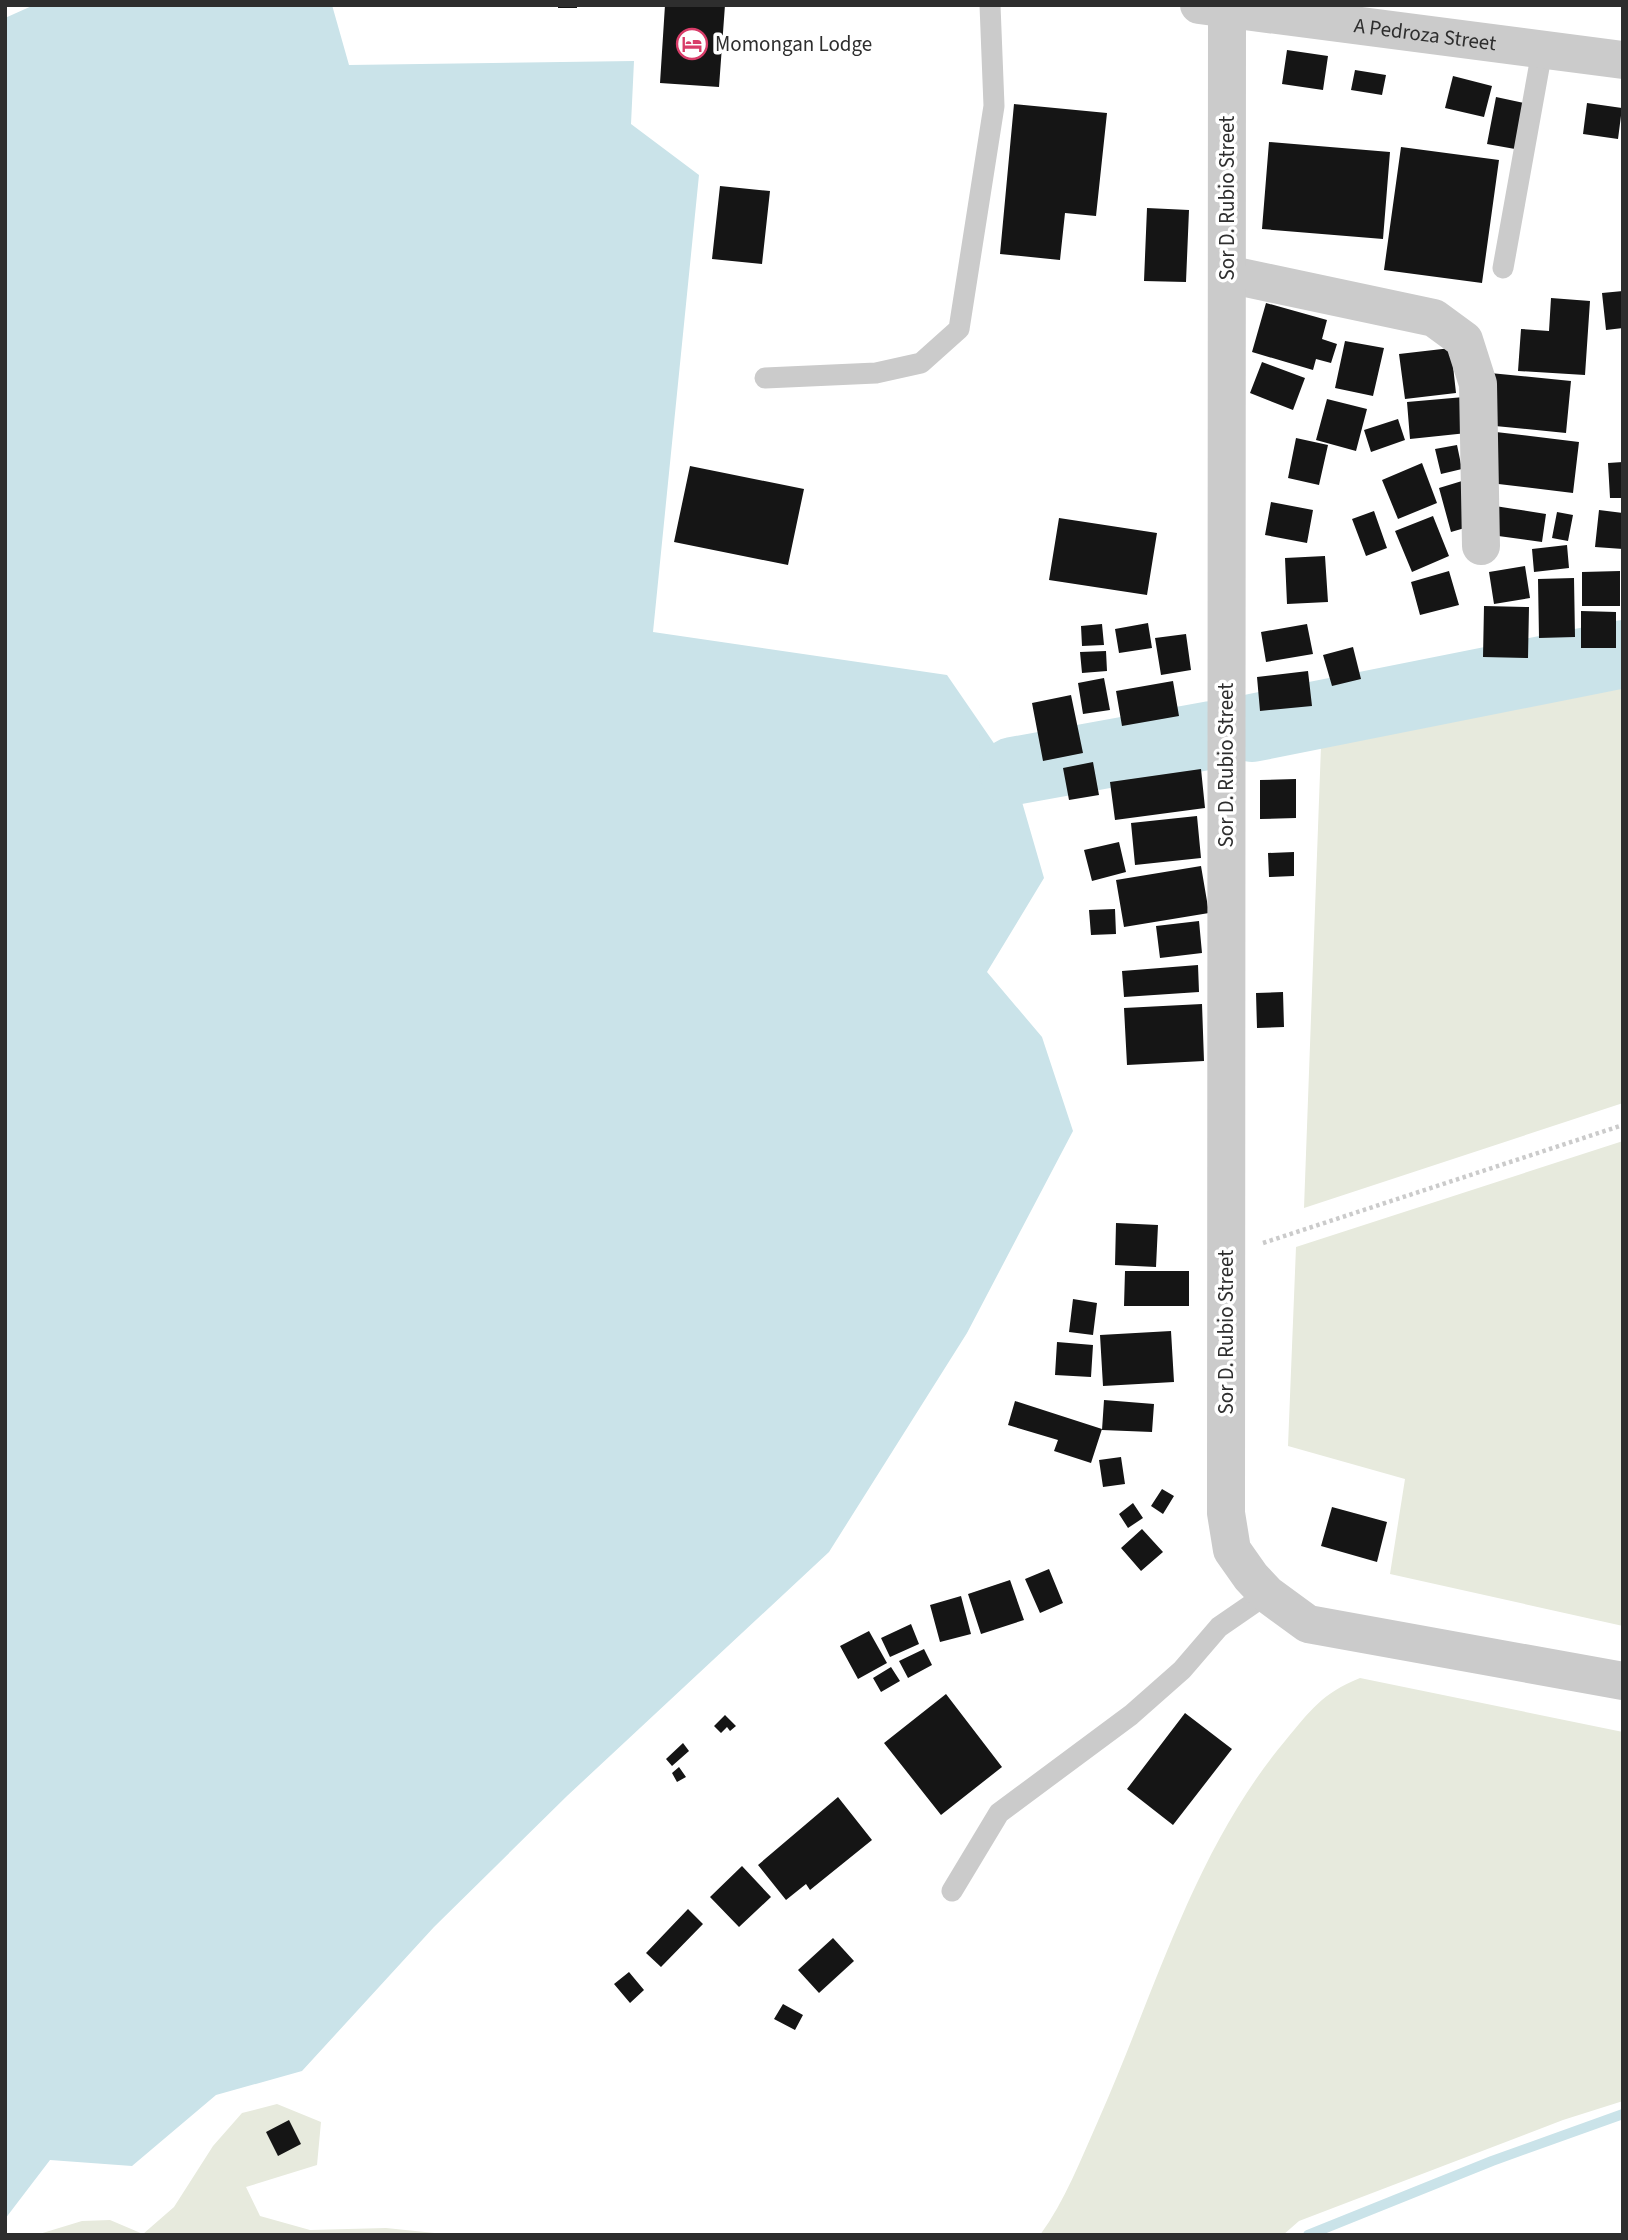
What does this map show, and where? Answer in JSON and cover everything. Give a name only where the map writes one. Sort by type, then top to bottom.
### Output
[{"type":"street","name":"A Pedroza Street","points":[[1213,7],[1623,60]]},
{"type":"street","name":"Sor D. Rubio Street","points":[[1213,7],[1227,274],[1226,1513],[1232,1550],[1267,1594]]},
{"type":"street","points":[[1227,274],[1434,318],[1465,340],[1478,384],[1481,546]]},
{"type":"street","points":[[1267,1594],[1308,1624],[1623,1681]]},
{"type":"lane","points":[[765,378],[876,373],[921,363],[959,329],[994,106],[990,5]]},
{"type":"lane","points":[[1503,268],[1542,51]]},
{"type":"lane","points":[[952,1891],[999,1813],[1131,1716],[1182,1670],[1219,1626],[1267,1594]]},
{"type":"path","points":[[1226,1255],[1623,1125]]},
{"type":"shaded area","points":[[1623,678],[1623,1103],[1304,1208],[1321,746]]},
{"type":"shaded area","points":[[1623,1141],[1623,1626],[1390,1574],[1405,1479],[1288,1446],[1296,1247]]},
{"type":"shaded area","points":[[1360,1678],[1623,1732],[1623,2101],[1563,2120],[1299,2221],[1283,2235],[1040,2235],[1079,2165],[1178,1924],[1225,1829],[1253,1784],[1310,1712],[1335,1690]]},
{"type":"shaded area","points":[[277,2104],[321,2122],[317,2165],[246,2187],[260,2216],[310,2230],[386,2228],[454,2235],[36,2235],[82,2221],[110,2220],[143,2234],[174,2207],[213,2146],[242,2113]]},
{"type":"water","points":[[34,5],[332,5],[349,65],[634,61],[631,124],[699,175],[653,632],[947,675],[1013,771],[1044,878],[987,972],[1042,1037],[1073,1131],[967,1333],[829,1552],[567,1796],[434,1927],[302,2071],[216,2095],[132,2166],[50,2160],[5,2219],[5,18]]},
{"type":"building","points":[[558,5],[577,5],[577,8],[558,8]]},
{"type":"building","name":"Momongan Lodge","points":[[665,5],[725,5],[719,87],[660,83]]},
{"type":"building","points":[[1287,50],[1328,56],[1323,90],[1282,84]]},
{"type":"building","points":[[1355,70],[1386,75],[1382,95],[1351,90]]},
{"type":"building","points":[[1453,76],[1492,86],[1484,117],[1445,108]]},
{"type":"building","points":[[1496,97],[1524,103],[1515,149],[1487,144]]},
{"type":"building","points":[[1587,103],[1622,108],[1618,139],[1583,134]]},
{"type":"building","points":[[1014,104],[1107,113],[1096,216],[1065,213],[1060,260],[1000,254]]},
{"type":"building","points":[[1269,142],[1390,152],[1383,239],[1262,229]]},
{"type":"building","points":[[1401,147],[1499,160],[1482,283],[1384,270]]},
{"type":"building","points":[[720,186],[770,191],[762,264],[712,259]]},
{"type":"building","points":[[1147,208],[1189,210],[1186,282],[1144,281]]},
{"type":"building","points":[[1623,291],[1623,328],[1606,330],[1602,293]]},
{"type":"building","points":[[1551,298],[1590,301],[1585,375],[1518,371],[1521,329],[1549,331]]},
{"type":"building","points":[[1266,303],[1327,320],[1322,339],[1337,344],[1331,363],[1316,359],[1313,370],[1252,352]]},
{"type":"building","points":[[1345,341],[1384,348],[1373,396],[1335,388]]},
{"type":"building","points":[[1451,348],[1456,393],[1405,399],[1399,354]]},
{"type":"building","points":[[1262,362],[1305,378],[1293,410],[1250,393]]},
{"type":"building","points":[[1490,373],[1571,381],[1566,433],[1485,425]]},
{"type":"building","points":[[1464,397],[1467,433],[1410,439],[1407,402]]},
{"type":"building","points":[[1327,399],[1367,409],[1356,451],[1316,440]]},
{"type":"building","points":[[1398,419],[1405,440],[1371,452],[1364,430]]},
{"type":"building","points":[[1496,432],[1579,442],[1573,493],[1490,483]]},
{"type":"building","points":[[1296,438],[1328,445],[1319,485],[1288,478]]},
{"type":"building","points":[[1457,445],[1462,469],[1441,474],[1435,449]]},
{"type":"building","points":[[1623,462],[1623,498],[1610,498],[1608,463]]},
{"type":"building","points":[[1422,463],[1437,503],[1398,519],[1382,480]]},
{"type":"building","points":[[690,466],[804,489],[788,565],[674,542]]},
{"type":"building","points":[[1462,481],[1475,525],[1451,532],[1439,488]]},
{"type":"building","points":[[1271,502],[1313,510],[1307,543],[1265,535]]},
{"type":"building","points":[[1495,506],[1546,514],[1542,542],[1491,535]]},
{"type":"building","points":[[1599,510],[1623,513],[1623,549],[1595,547]]},
{"type":"building","points":[[1374,511],[1387,548],[1366,556],[1352,519]]},
{"type":"building","points":[[1557,512],[1573,515],[1568,541],[1552,538]]},
{"type":"building","points":[[1433,516],[1449,556],[1412,572],[1395,531]]},
{"type":"building","points":[[1059,518],[1157,533],[1147,595],[1049,580]]},
{"type":"building","points":[[1567,545],[1569,568],[1534,572],[1532,549]]},
{"type":"building","points":[[1325,556],[1328,602],[1287,604],[1285,558]]},
{"type":"building","points":[[1525,566],[1530,598],[1494,604],[1489,572]]},
{"type":"building","points":[[1449,571],[1459,605],[1420,615],[1411,582]]},
{"type":"building","points":[[1620,571],[1620,606],[1582,606],[1582,572]]},
{"type":"building","points":[[1574,578],[1575,637],[1539,638],[1538,579]]},
{"type":"building","points":[[1484,606],[1529,607],[1528,658],[1483,657]]},
{"type":"building","points":[[1581,611],[1616,612],[1616,648],[1581,648]]},
{"type":"building","points":[[1148,623],[1152,648],[1119,653],[1115,629]]},
{"type":"building","points":[[1102,624],[1104,645],[1082,646],[1081,626]]},
{"type":"building","points":[[1307,624],[1313,654],[1266,662],[1261,632]]},
{"type":"building","points":[[1186,634],[1191,670],[1161,675],[1155,638]]},
{"type":"building","points":[[1353,647],[1361,679],[1332,686],[1323,655]]},
{"type":"building","points":[[1106,651],[1107,671],[1082,673],[1080,652]]},
{"type":"building","points":[[1308,671],[1312,706],[1260,711],[1257,677]]},
{"type":"building","points":[[1104,678],[1110,710],[1083,714],[1078,683]]},
{"type":"building","points":[[1173,681],[1179,716],[1122,726],[1116,691]]},
{"type":"building","points":[[1071,695],[1083,753],[1043,761],[1032,703]]},
{"type":"building","points":[[1093,762],[1099,795],[1069,800],[1063,768]]},
{"type":"building","points":[[1201,769],[1205,808],[1115,820],[1110,782]]},
{"type":"building","points":[[1296,779],[1296,818],[1260,819],[1260,780]]},
{"type":"building","points":[[1197,816],[1201,858],[1135,865],[1131,823]]},
{"type":"building","points":[[1119,842],[1126,872],[1092,881],[1084,850]]},
{"type":"building","points":[[1294,852],[1294,876],[1269,877],[1268,853]]},
{"type":"building","points":[[1201,866],[1209,913],[1124,927],[1116,880]]},
{"type":"building","points":[[1115,909],[1116,934],[1091,935],[1089,910]]},
{"type":"building","points":[[1199,921],[1202,953],[1160,958],[1156,926]]},
{"type":"building","points":[[1198,965],[1199,992],[1124,997],[1122,971]]},
{"type":"building","points":[[1283,992],[1284,1027],[1257,1028],[1256,993]]},
{"type":"building","points":[[1202,1004],[1204,1061],[1127,1065],[1124,1008]]},
{"type":"building","points":[[1116,1223],[1158,1225],[1156,1267],[1115,1265]]},
{"type":"building","points":[[1125,1271],[1189,1271],[1189,1306],[1124,1306]]},
{"type":"building","points":[[1073,1299],[1097,1303],[1093,1335],[1069,1332]]},
{"type":"building","points":[[1171,1331],[1174,1382],[1103,1386],[1100,1335]]},
{"type":"building","points":[[1057,1342],[1093,1345],[1091,1377],[1055,1375]]},
{"type":"building","points":[[1104,1400],[1154,1404],[1152,1432],[1102,1430]]},
{"type":"building","points":[[1015,1401],[1102,1429],[1091,1463],[1054,1451],[1058,1440],[1008,1425]]},
{"type":"building","points":[[1121,1457],[1125,1484],[1103,1487],[1099,1460]]},
{"type":"building","points":[[1162,1489],[1174,1496],[1163,1514],[1151,1506]]},
{"type":"building","points":[[1133,1503],[1143,1518],[1128,1528],[1119,1514]]},
{"type":"building","points":[[1332,1507],[1387,1522],[1377,1562],[1321,1546]]},
{"type":"building","points":[[1142,1529],[1163,1552],[1141,1571],[1121,1548]]},
{"type":"building","points":[[1049,1569],[1063,1603],[1040,1613],[1025,1579]]},
{"type":"building","points":[[1010,1580],[1024,1620],[981,1634],[968,1594]]},
{"type":"building","points":[[961,1596],[971,1634],[940,1642],[930,1605]]},
{"type":"building","points":[[911,1624],[919,1644],[890,1657],[881,1638]]},
{"type":"building","points":[[869,1631],[887,1663],[858,1679],[840,1646]]},
{"type":"building","points":[[924,1649],[932,1665],[908,1678],[899,1661]]},
{"type":"building","points":[[891,1667],[900,1681],[881,1692],[873,1678]]},
{"type":"building","points":[[946,1694],[1002,1767],[941,1815],[884,1743]]},
{"type":"building","points":[[1185,1713],[1232,1749],[1173,1825],[1127,1789]]},
{"type":"building","points":[[725,1715],[736,1726],[730,1731],[727,1727],[721,1733],[714,1726]]},
{"type":"building","points":[[683,1743],[689,1751],[672,1766],[666,1759]]},
{"type":"building","points":[[679,1767],[686,1777],[677,1782],[672,1773]]},
{"type":"building","points":[[838,1797],[872,1840],[810,1890],[806,1884],[786,1900],[758,1865]]},
{"type":"building","points":[[742,1866],[771,1897],[739,1927],[710,1897]]},
{"type":"building","points":[[688,1909],[703,1924],[661,1967],[646,1953]]},
{"type":"building","points":[[833,1938],[854,1961],[819,1993],[798,1970]]},
{"type":"building","points":[[629,1972],[644,1990],[630,2003],[614,1984]]},
{"type":"building","points":[[783,2004],[803,2015],[795,2030],[774,2019]]},
{"type":"building","points":[[289,2120],[301,2144],[278,2156],[266,2132]]},
{"type":"waterway","points":[[1252,728],[1623,654]]},
{"type":"waterway","points":[[1013,771],[1212,735]]},
{"type":"waterway","points":[[1308,2235],[1492,2161],[1623,2114]]},
{"type":"place","name":"Momongan Lodge","points":[[692,44]]}]
